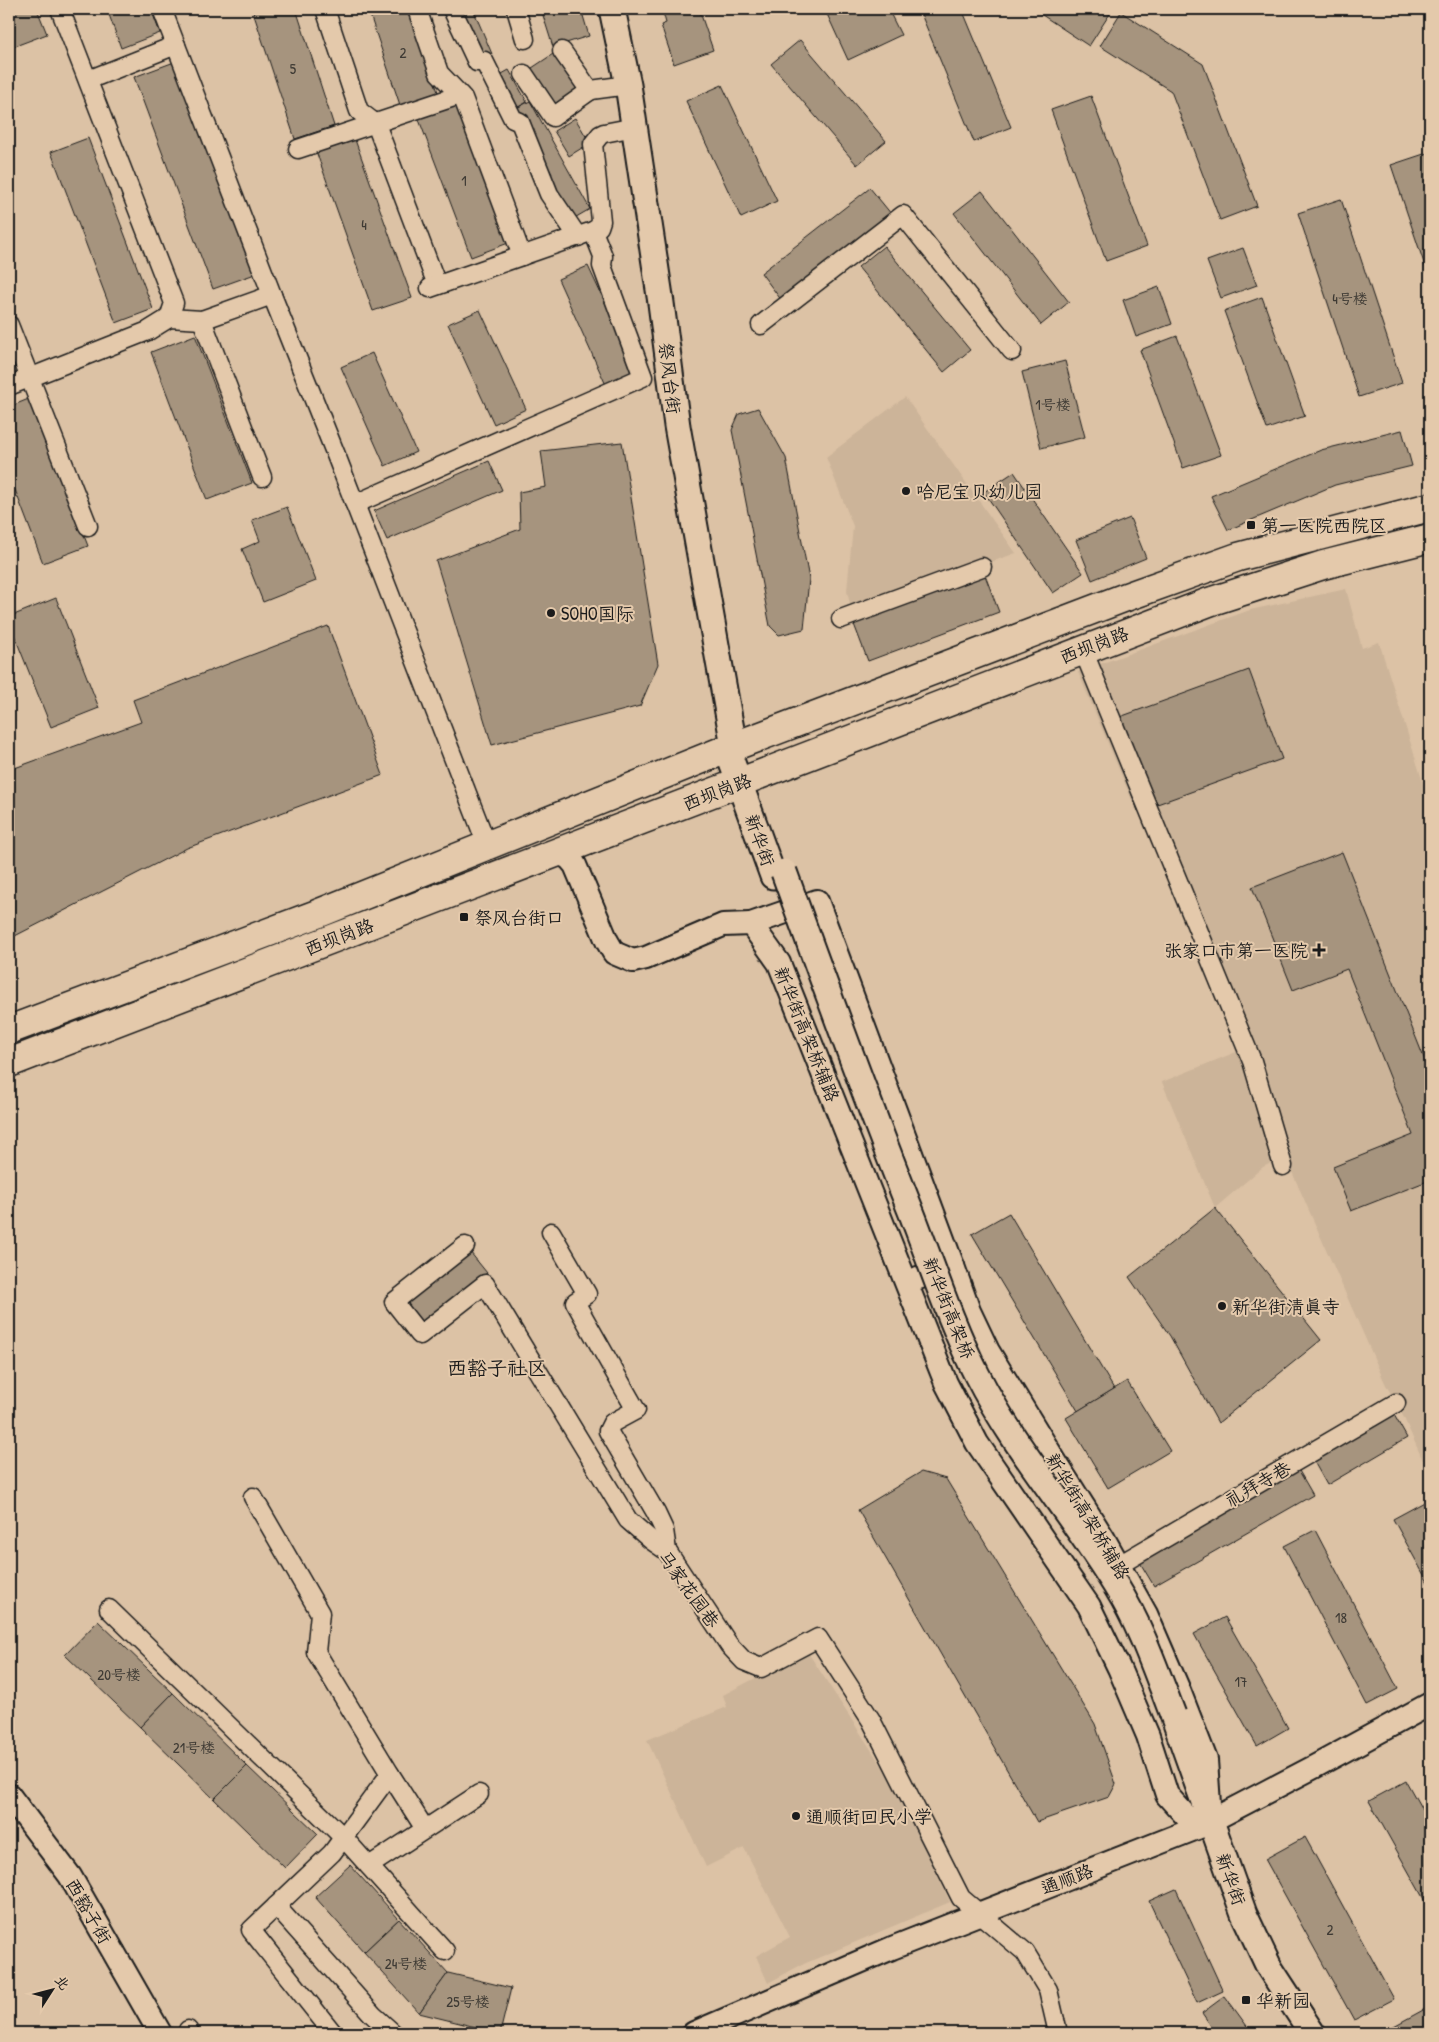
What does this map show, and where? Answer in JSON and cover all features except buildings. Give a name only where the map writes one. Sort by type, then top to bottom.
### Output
[{"type":"main road","name":"祭风台街","points":[[612,9],[635,127],[676,426],[733,746]]},
{"type":"main road","name":"西坝岗路","points":[[9,1030],[317,914],[733,746],[1126,597],[1238,557],[1430,507]]},
{"type":"main road","name":"西坝岗路","points":[[9,1063],[1209,602],[1314,568],[1430,538]]},
{"type":"main road","name":"新华街","points":[[733,746],[779,874]]},
{"type":"main road","name":"新华街高架桥","points":[[779,874],[953,1320],[976,1373],[998,1414],[1091,1546],[1118,1589],[1140,1630],[1167,1716]]},
{"type":"main road","name":"新华街","points":[[1167,1716],[1206,1832],[1228,1911],[1244,1950],[1262,1984],[1295,2033]]},
{"type":"main road","name":"新华街","points":[[1206,1832],[1269,1968],[1312,2033]]},
{"type":"street","points":[[60,9],[174,303],[170,318]]},
{"type":"street","points":[[162,9],[487,845]]},
{"type":"street","points":[[325,9],[359,111],[376,124],[433,286],[586,234],[601,220],[593,144],[604,133],[635,127]]},
{"type":"street","points":[[418,9],[439,73],[463,98],[522,256]]},
{"type":"street","points":[[355,504],[643,376],[602,266],[604,256],[549,194],[520,122],[513,119],[484,61],[477,62],[452,9]]},
{"type":"street","points":[[516,9],[525,38]]},
{"type":"street","points":[[88,80],[176,45]]},
{"type":"street","points":[[562,51],[590,91]]},
{"type":"street","points":[[524,74],[553,117],[590,91],[628,85]]},
{"type":"street","points":[[298,149],[460,95]]},
{"type":"street","points":[[761,325],[903,215],[1012,351]]},
{"type":"street","points":[[9,386],[148,331],[170,318],[202,320],[272,295]]},
{"type":"street","points":[[202,320],[262,477]]},
{"type":"street","points":[[9,324],[88,526]]},
{"type":"street","points":[[841,619],[982,567]]},
{"type":"street","points":[[1083,650],[1252,1061],[1283,1166]]},
{"type":"street","points":[[558,853],[569,858],[575,865],[607,941],[614,953],[624,959],[633,962],[646,958],[724,925],[751,924]]},
{"type":"street","name":"新华街高架桥辅路","points":[[817,901],[969,1311],[988,1351],[1119,1565],[1146,1614],[1178,1688],[1206,1760],[1206,1832],[1167,1795],[1148,1736],[1119,1668],[1089,1606],[977,1443],[946,1383],[779,962],[751,924],[817,901]]},
{"type":"street","points":[[551,1232],[587,1294],[575,1302],[636,1410],[612,1423],[608,1431],[656,1513],[664,1530],[667,1551]]},
{"type":"street","name":"马家花园巷","points":[[465,1246],[394,1302],[420,1335],[485,1284],[628,1520],[667,1551],[729,1645],[744,1661],[761,1668],[818,1638],[871,1720],[960,1898],[978,1914]]},
{"type":"street","points":[[907,1282],[952,1266]]},
{"type":"street","name":"礼拜寺巷","points":[[1119,1565],[1396,1403]]},
{"type":"street","points":[[253,1497],[320,1612],[316,1652],[424,1829]]},
{"type":"street","points":[[109,1609],[343,1837],[445,1951]]},
{"type":"street","name":"通顺路","points":[[1206,1832],[1430,1704]]},
{"type":"street","name":"通顺路","points":[[694,2033],[847,1967],[978,1914],[1206,1832],[1430,1720]]},
{"type":"street","points":[[333,2033],[251,1930],[332,1853],[390,1774]]},
{"type":"street","points":[[369,1866],[479,1794]]},
{"type":"street","name":"西豁子街","points":[[9,1795],[70,1876],[160,2033]]},
{"type":"street","points":[[276,1906],[373,2015],[393,2033]]},
{"type":"street","points":[[978,1914],[1025,1952],[1048,1990],[1058,2033]]},
{"type":"shaded area","name":"哈尼宝贝幼儿园","points":[[905,397],[1016,553],[852,613],[847,591],[853,526],[826,457]]},
{"type":"shaded area","name":"张家口市第一医院","points":[[1346,589],[1362,648],[1379,642],[1430,805],[1430,1460],[1424,1463],[1404,1418],[1385,1383],[1285,1156],[1263,1167],[1215,1208],[1162,1082],[1246,1048],[1147,810],[1136,810],[1078,672],[1250,610]]},
{"type":"shaded area","name":"通顺街回民小学","points":[[807,1651],[894,1785],[950,1902],[799,1966],[768,1983],[756,1956],[790,1937],[744,1848],[706,1867],[647,1740],[727,1707],[723,1695]]},
{"type":"place","name":"哈尼宝贝幼儿园","points":[[906,491]]},
{"type":"place","name":"第一医院西院区","points":[[1251,525]]},
{"type":"place","name":"SOHO国际","points":[[551,613]]},
{"type":"place","name":"祭风台街口","points":[[464,917]]},
{"type":"place","name":"张家口市第一医院","points":[[1319,950]]},
{"type":"place","name":"新华街清真寺","points":[[1222,1306]]},
{"type":"place","name":"通顺街回民小学","points":[[796,1816]]},
{"type":"place","name":"华新园","points":[[1246,2000]]},
{"type":"district","name":"西豁子社区","points":[[497,1367]]}]
